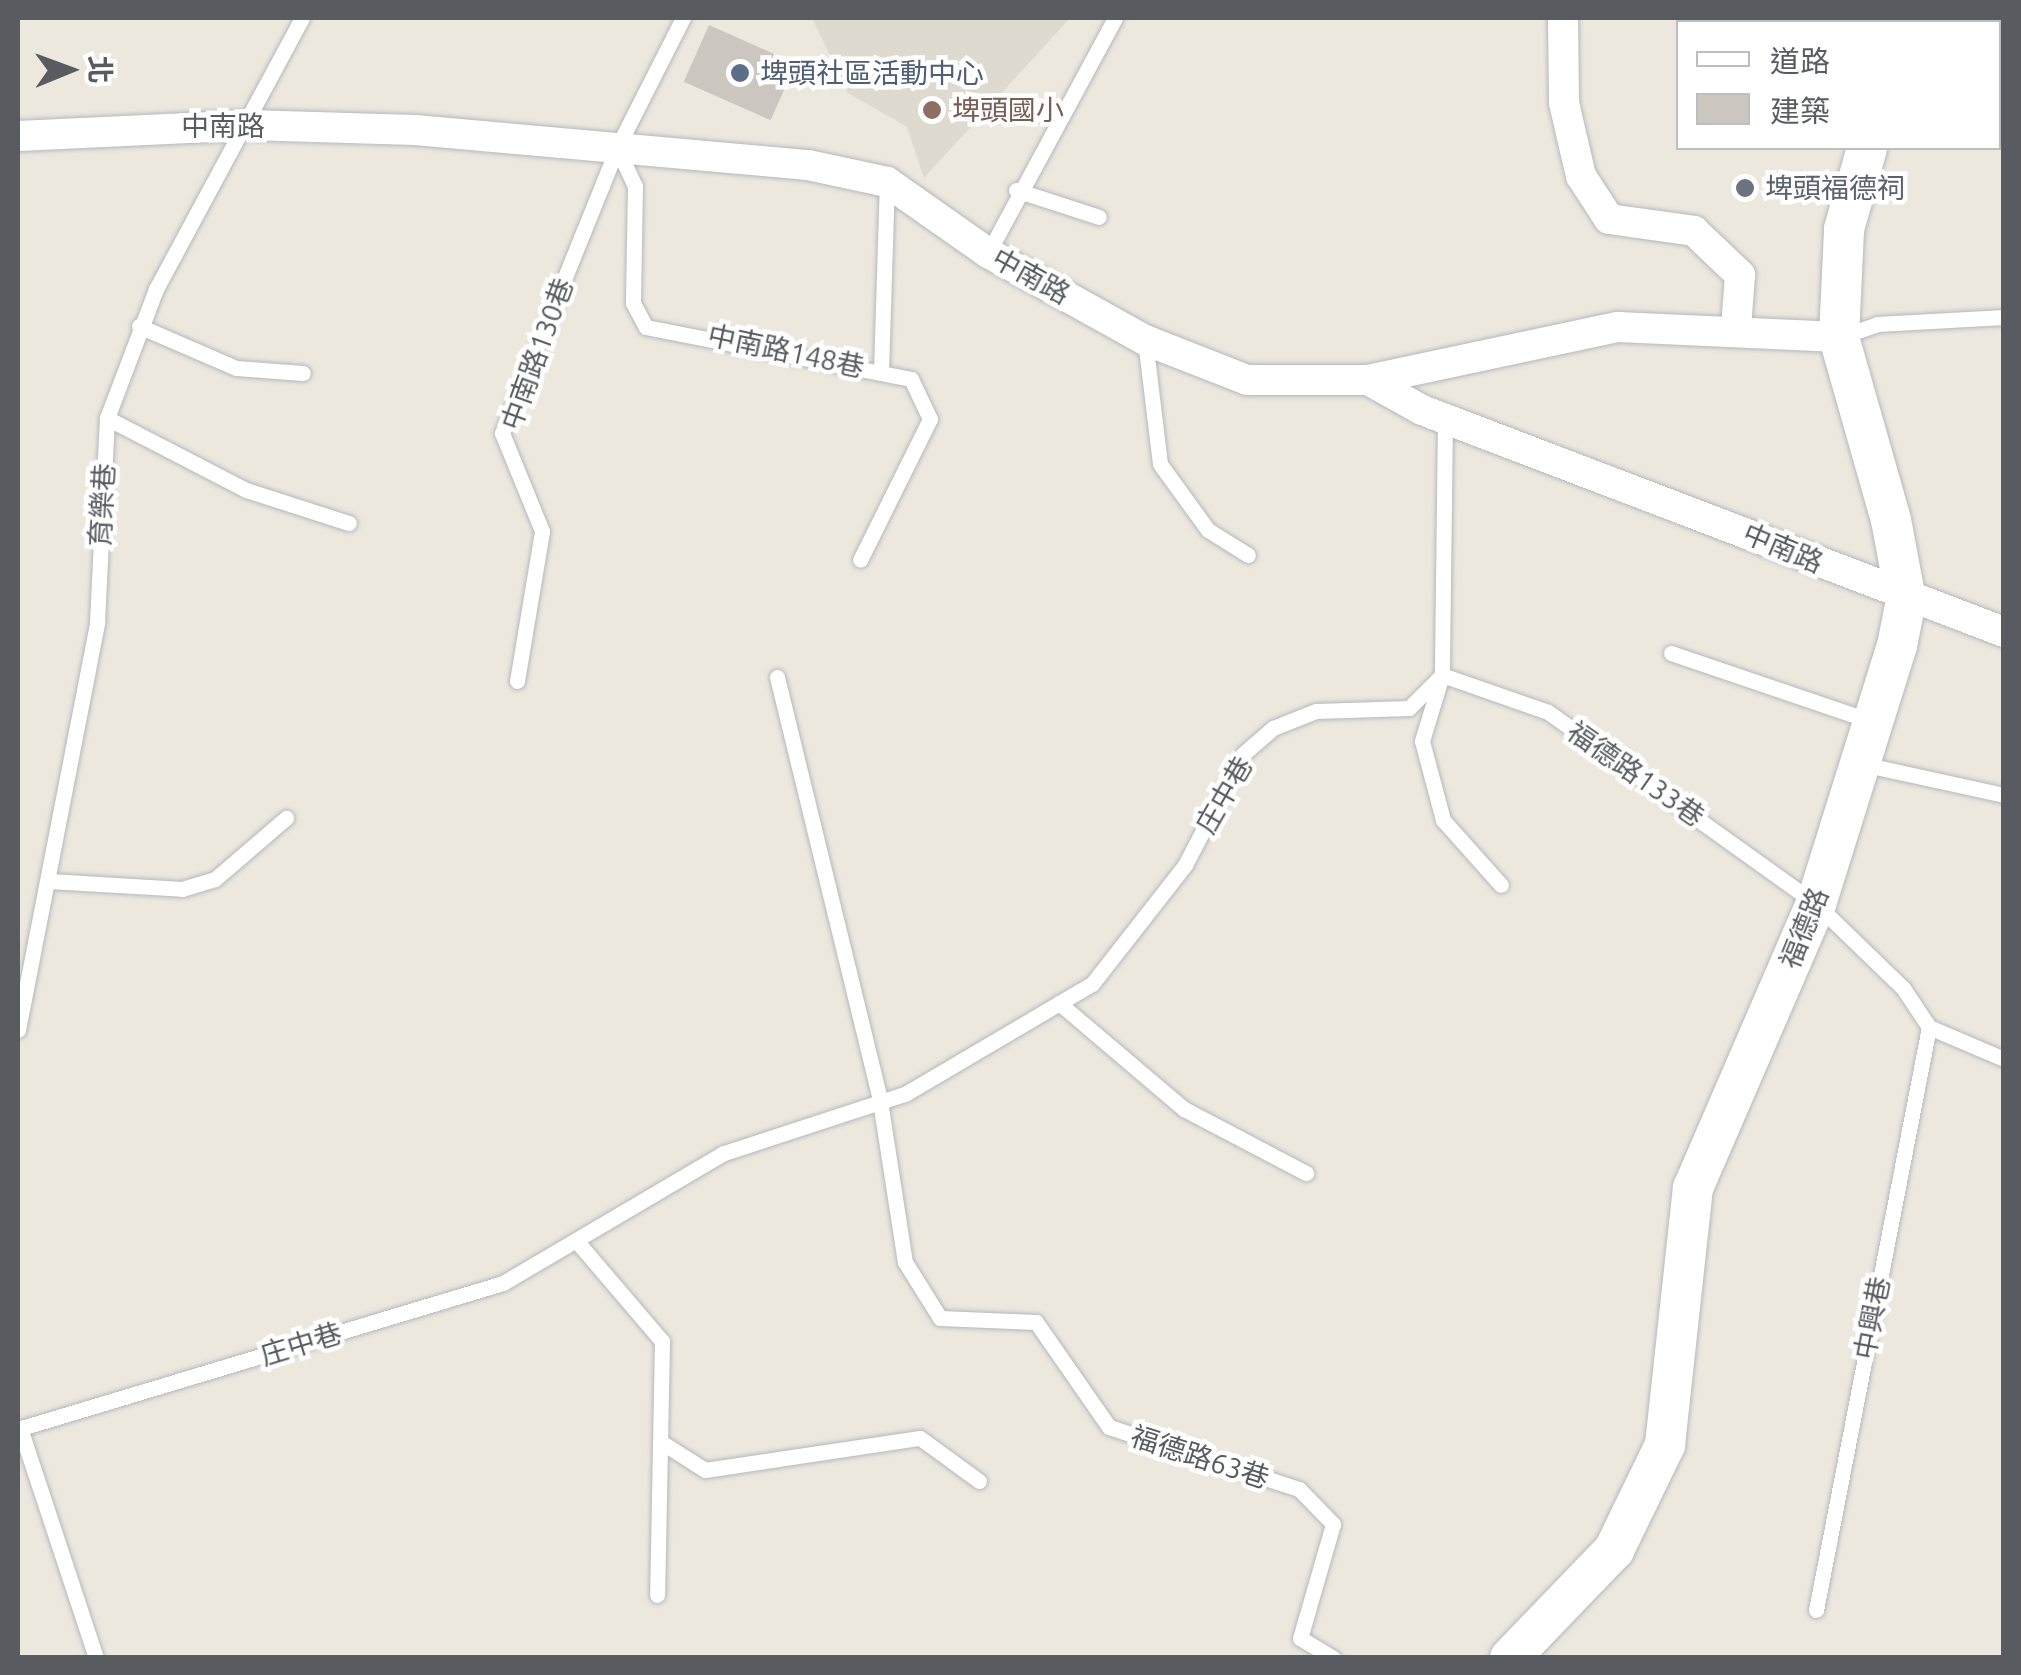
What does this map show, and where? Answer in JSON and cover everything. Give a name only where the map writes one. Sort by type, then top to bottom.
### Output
[{"type":"street","points":[[1563,18],[1564,103],[1581,176],[1609,219],[1694,231],[1740,275],[1736,328]]},
{"type":"street","name":"中南路","points":[[18,136],[248,125],[617,148],[887,182],[988,253],[1145,340],[1248,380],[1368,380],[1445,419],[1906,600],[2004,632]]},
{"type":"street","points":[[1866,150],[1844,228],[1839,337],[1906,600]]},
{"type":"street","points":[[1368,380],[1618,327],[1736,328],[1839,337]]},
{"type":"street","name":"福德路","points":[[1510,1658],[1614,1550],[1666,1446],[1693,1188],[1816,904],[1906,600]]},
{"type":"lane","name":"育樂巷","points":[[18,1030],[97,622],[107,418],[139,326],[302,18]]},
{"type":"lane","name":"中南路130巷","points":[[516,681],[542,531],[502,433],[617,148],[683,18]]},
{"type":"lane","points":[[988,253],[1016,190],[1115,18]]},
{"type":"lane","name":"中南路148巷","points":[[617,148],[635,186],[633,303],[646,327],[911,379],[930,420],[860,560]]},
{"type":"lane","points":[[882,372],[887,182]]},
{"type":"lane","points":[[1016,190],[1099,217]]},
{"type":"lane","points":[[1839,337],[1877,324],[2004,317]]},
{"type":"lane","points":[[139,326],[236,368],[303,374]]},
{"type":"lane","points":[[1145,340],[1160,464],[1208,530],[1248,555]]},
{"type":"lane","points":[[107,418],[246,490],[349,522]]},
{"type":"lane","points":[[1445,419],[1442,676],[1422,741],[1444,820],[1501,885]]},
{"type":"lane","points":[[1670,653],[1868,720]]},
{"type":"lane","points":[[777,676],[880,1101]]},
{"type":"lane","name":"福德路133巷","points":[[1442,676],[1548,712],[1816,904]]},
{"type":"lane","name":"庄中巷","points":[[19,1429],[503,1283],[580,1245],[724,1153],[880,1101],[1092,984],[1184,865],[1243,754],[1273,728],[1316,711],[1409,708],[1442,676]]},
{"type":"lane","points":[[1858,763],[2004,795]]},
{"type":"lane","points":[[49,881],[182,888],[215,879],[286,818]]},
{"type":"lane","points":[[1816,904],[1902,988],[1928,1027],[2004,1059]]},
{"type":"lane","points":[[1059,1004],[1184,1109],[1306,1173]]},
{"type":"lane","name":"中興巷","points":[[1816,1610],[1928,1027]]},
{"type":"lane","name":"福德路63巷","points":[[880,1101],[904,1262],[940,1318],[1036,1322],[1109,1427],[1299,1489],[1332,1524],[1300,1638],[1333,1658]]},
{"type":"lane","points":[[580,1245],[662,1341],[657,1596]]},
{"type":"lane","points":[[19,1429],[96,1658]]},
{"type":"lane","points":[[661,1442],[706,1470],[920,1438],[978,1481]]},
{"type":"shaded area","name":"埤頭國小","points":[[812,18],[1070,18],[924,178],[907,127],[848,93]]},
{"type":"building","name":"埤頭社區活動中心","points":[[709,25],[796,64],[771,120],[684,82]]},
{"type":"place","name":"埤頭社區活動中心","points":[[740,73]]},
{"type":"place","name":"埤頭國小","points":[[932,110]]},
{"type":"place","name":"埤頭福德祠","points":[[1745,188]]}]
